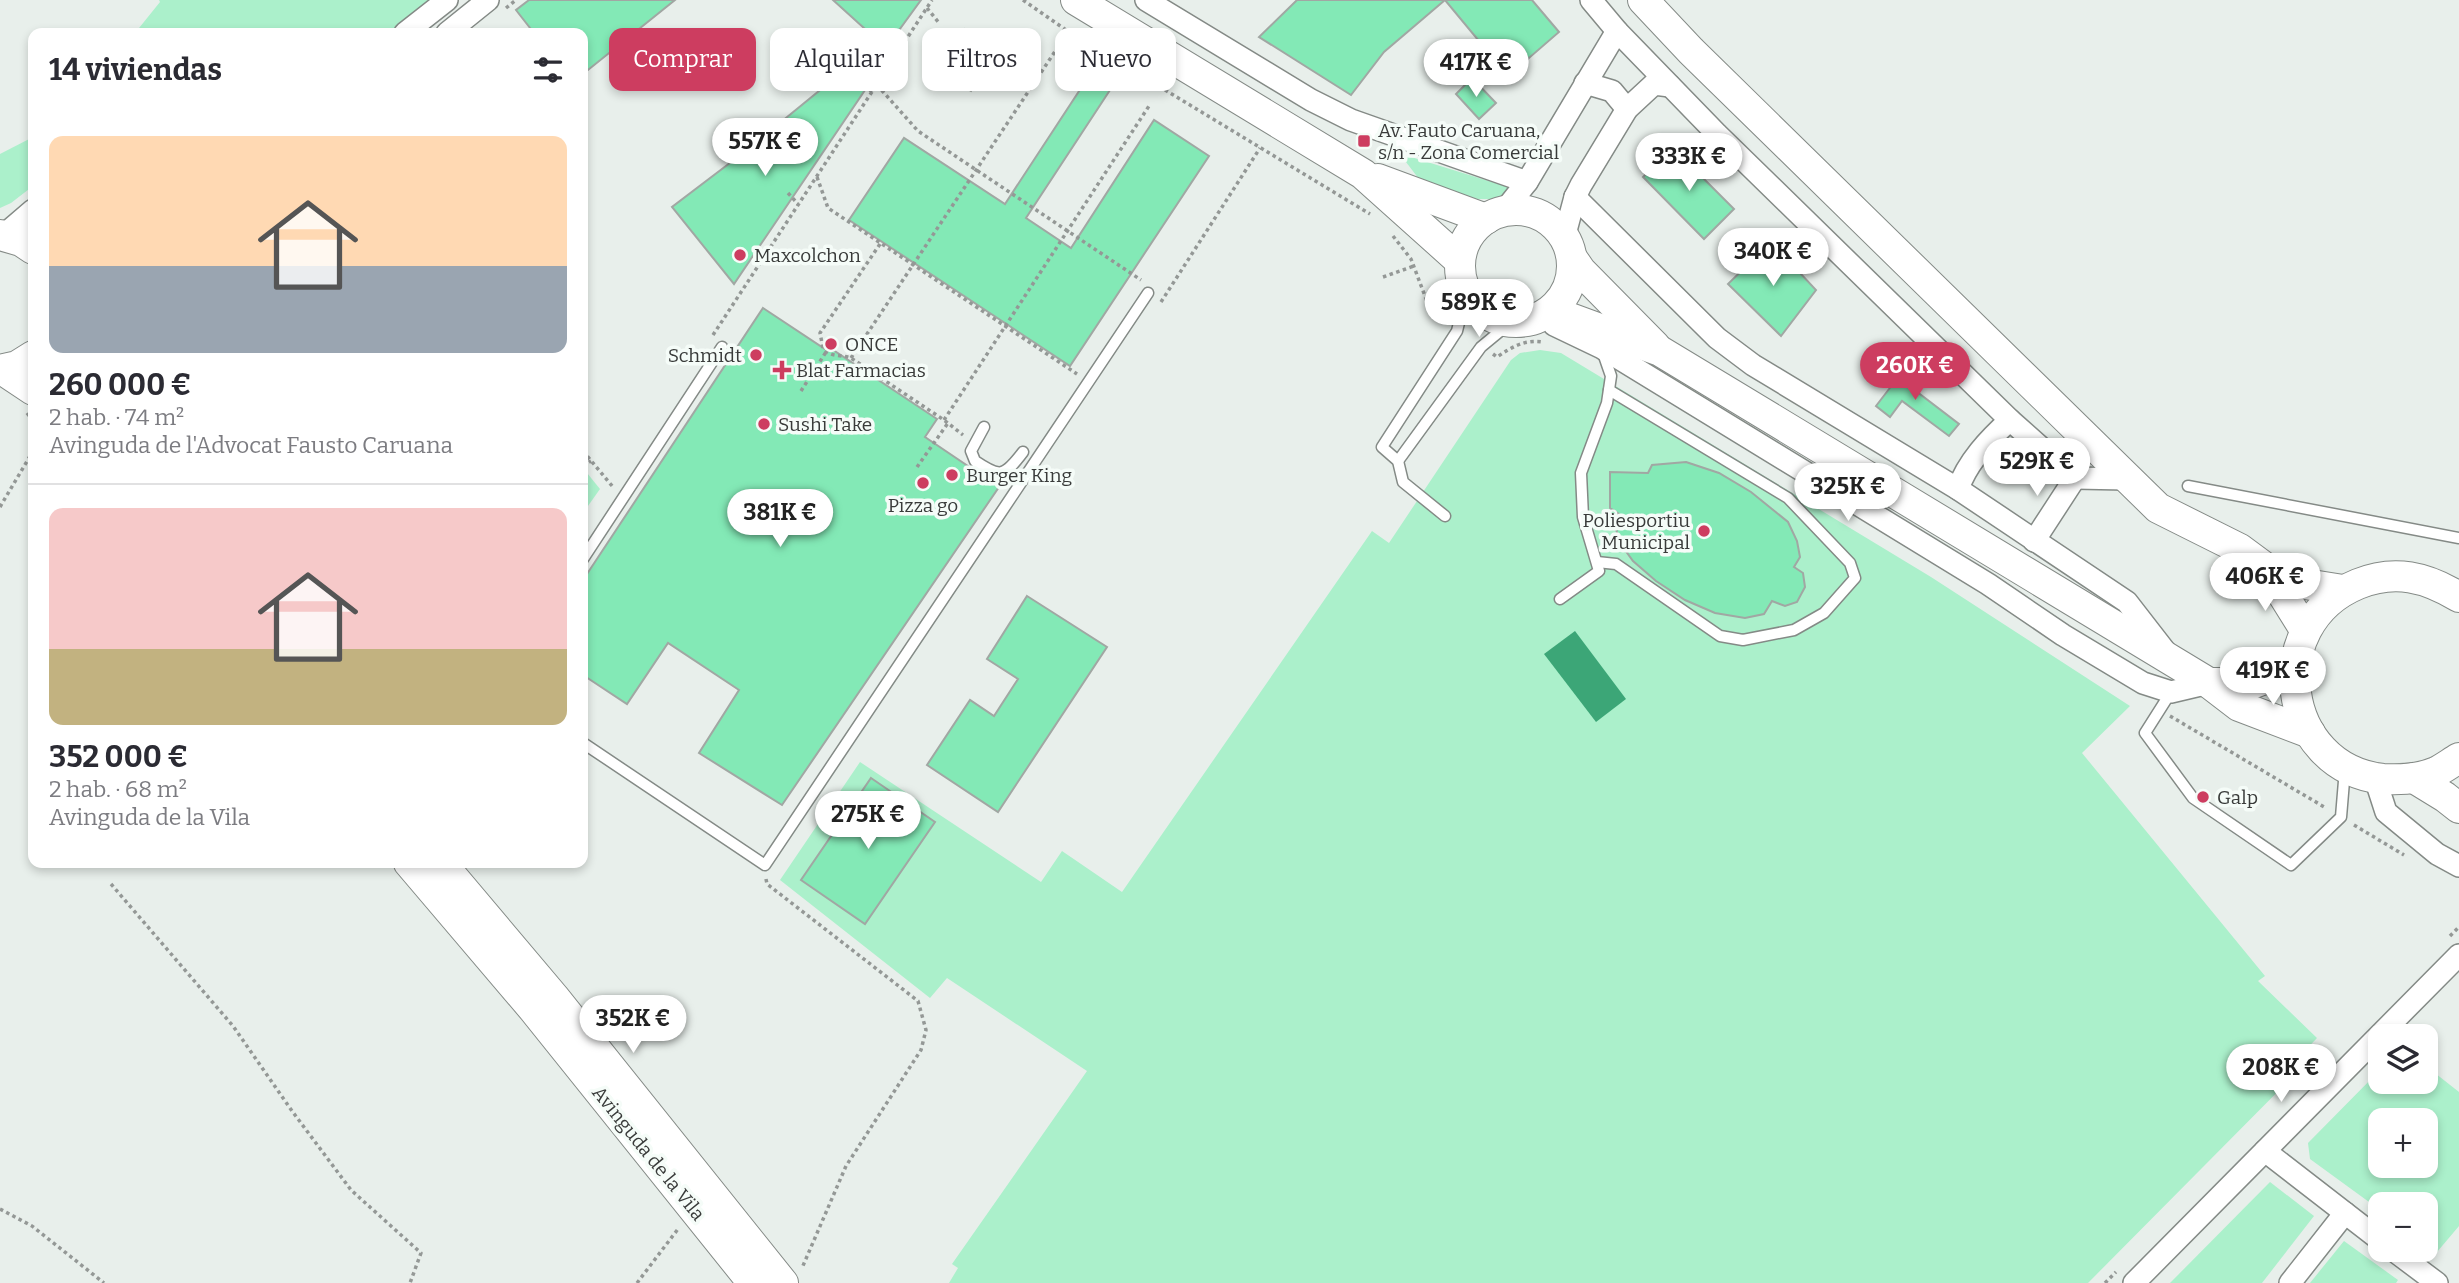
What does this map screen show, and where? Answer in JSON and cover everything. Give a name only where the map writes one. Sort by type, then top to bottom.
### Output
[{"type":"street","points":[[411,28],[447,0]]},
{"type":"street","points":[[453,28],[488,0]]},
{"type":"street","points":[[1146,0],[1311,100],[1351,120],[1527,182]]},
{"type":"street","points":[[1591,0],[1670,86],[2010,420],[2075,478],[2126,479]]},
{"type":"street","points":[[1643,0],[2158,508],[2240,549],[2267,569],[2299,583],[2343,590]]},
{"type":"street","points":[[1079,1],[1363,174],[1460,261]]},
{"type":"street","points":[[1617,31],[1527,182],[1495,215],[1468,237],[1460,261],[1466,294],[1485,314],[1510,323],[1546,314],[1660,351],[2209,683],[2239,706],[2310,733]]},
{"type":"street","points":[[1586,83],[1612,91],[1627,109]]},
{"type":"street","points":[[1546,314],[1569,288],[1568,248],[1575,197],[1627,109],[1654,84],[1670,86]]},
{"type":"street","points":[[1363,174],[1495,215],[1530,212],[1552,223],[1581,271],[1660,351]]},
{"type":"street","points":[[1575,197],[1717,338],[1753,365],[1958,489],[2127,601],[2173,662]]},
{"type":"street","points":[[2,235],[28,215]]},
{"type":"street","points":[[2,235],[28,246]]},
{"type":"street","points":[[1546,314],[1988,584],[2063,635],[2143,683],[2171,692],[2209,683],[2254,683],[2294,668]]},
{"type":"street","points":[[2,370],[28,359]]},
{"type":"street","points":[[2,370],[28,387]]},
{"type":"street","points":[[1958,489],[1964,472],[2010,420]]},
{"type":"street","points":[[2034,541],[2075,478]]},
{"type":"street","points":[[2267,569],[2305,630]]},
{"type":"street","points":[[2459,597],[2430,581],[2402,575],[2371,579],[2343,590],[2322,606],[2305,630],[2294,668],[2295,695],[2310,733],[2328,754],[2346,766],[2375,778],[2414,778],[2437,772],[2459,758]]},
{"type":"street","points":[[2375,778],[2386,813],[2437,854],[2459,866]]},
{"type":"street","points":[[2414,778],[2459,808]]},
{"type":"street","name":"Avinguda de la Vila","points":[[413,868],[534,1010],[753,1283]]},
{"type":"street","name":"Avinguda de la Vila","points":[[445,868],[792,1277]]},
{"type":"street","points":[[2134,1283],[2459,955]]},
{"type":"street","points":[[2265,1151],[2368,1231]]},
{"type":"street","points":[[2290,1283],[2345,1213]]},
{"type":"street","points":[[2407,1262],[2429,1281]]},
{"type":"lane","points":[[588,746],[765,865],[1151,289]]},
{"type":"lane","points":[[1445,516],[1403,482],[1398,461],[1382,447],[1457,331],[1466,294]]},
{"type":"lane","points":[[1398,461],[1481,347],[1510,323]]},
{"type":"lane","points":[[588,551],[722,347]]},
{"type":"lane","points":[[1560,599],[1599,571],[1583,517],[1581,473],[1607,403],[1611,376],[1602,348]]},
{"type":"lane","points":[[1611,376],[1632,367]]},
{"type":"lane","points":[[1597,562],[1616,564],[1720,636],[1742,640],[1794,631],[1824,612],[1855,578],[1850,563],[1788,498],[1609,390]]},
{"type":"lane","points":[[984,427],[971,451],[975,461],[993,473],[1003,474],[1023,453]]},
{"type":"lane","points":[[2188,486],[2459,538]]},
{"type":"lane","points":[[2171,692],[2145,733],[2193,798],[2291,865],[2341,817],[2346,766]]},
{"type":"path","points":[[908,37],[932,0]]},
{"type":"path","points":[[927,8],[939,23]]},
{"type":"path","points":[[851,358],[1055,52]]},
{"type":"path","points":[[882,91],[918,131],[1151,289],[1166,295]]},
{"type":"path","points":[[709,340],[872,92]]},
{"type":"path","points":[[917,467],[1004,327],[1149,106]]},
{"type":"path","points":[[1245,171],[1260,148]]},
{"type":"path","points":[[817,176],[828,208],[1088,381]]},
{"type":"path","points":[[788,193],[798,204]]},
{"type":"path","points":[[880,244],[819,338],[826,352],[851,358],[974,444]]},
{"type":"path","points":[[1383,277],[1414,267]]},
{"type":"path","points":[[801,391],[826,352]]},
{"type":"path","points":[[588,457],[613,487]]},
{"type":"path","points":[[0,507],[28,459]]},
{"type":"path","points":[[765,865],[767,884],[918,1001],[926,1030],[921,1050],[846,1166],[792,1277]]},
{"type":"path","points":[[111,884],[233,1026],[351,1190],[421,1253],[410,1283]]},
{"type":"path","points":[[637,1283],[680,1228],[691,1206]]},
{"type":"path","points":[[0,1209],[32,1226],[104,1283]]},
{"type":"shaded area","points":[[159,0],[430,0],[394,28],[139,28]]},
{"type":"shaded area","points":[[28,140],[28,190],[0,208],[0,154]]},
{"type":"shaded area","points":[[1408,156],[1508,187],[1507,193],[1500,199],[1478,199],[1422,183],[1406,162]]},
{"type":"shaded area","points":[[1540,350],[1561,353],[1931,577],[2130,706],[2082,753],[2265,976],[2258,981],[2317,1038],[2297,1059],[2304,1065],[2088,1283],[949,1283],[958,1268],[952,1264],[1087,1071],[947,978],[930,998],[780,880],[860,762],[1041,882],[1062,851],[1122,892],[1372,531],[1389,543],[1511,360],[1520,353]]},
{"type":"shaded area","points":[[588,474],[600,489],[588,506]]},
{"type":"shaded area","points":[[1575,631],[1626,699],[1596,722],[1544,654]]},
{"type":"shaded area","points":[[2438,1075],[2459,1092],[2459,1226],[2438,1251],[2438,1192],[2368,1192],[2368,1201],[2310,1159],[2308,1143],[2368,1082],[2368,1094],[2438,1094]]},
{"type":"shaded area","points":[[2270,1182],[2314,1216],[2262,1283],[2170,1283]]},
{"type":"shaded area","points":[[2344,1241],[2368,1258],[2368,1262],[2373,1262],[2398,1280],[2396,1283],[2310,1283]]},
{"type":"building","points":[[529,0],[675,0],[640,28],[609,28],[609,53],[588,70],[588,28],[530,28],[516,10]]},
{"type":"building","points":[[833,0],[921,0],[901,28],[864,28]]},
{"type":"building","points":[[1297,0],[1445,0],[1384,52],[1351,95],[1259,37]]},
{"type":"building","points":[[1445,0],[1532,0],[1559,32],[1508,76]]},
{"type":"building","points":[[1472,78],[1496,103],[1479,119],[1456,94]]},
{"type":"building","points":[[819,91],[864,91],[734,284],[672,207]]},
{"type":"building","points":[[1079,91],[1109,91],[1026,218],[1071,248],[1154,120],[1209,156],[1070,366],[849,220],[904,138],[1005,204]]},
{"type":"building","points":[[1673,148],[1734,209],[1704,239],[1643,177]]},
{"type":"building","points":[[1771,242],[1816,290],[1781,336],[1728,284]]},
{"type":"building","points":[[763,308],[825,349],[827,346],[937,419],[925,437],[999,487],[782,805],[699,753],[739,690],[668,643],[627,704],[588,678],[588,572]]},
{"type":"building","points":[[1906,367],[1920,377],[1912,388],[1959,424],[1949,436],[1902,401],[1890,417],[1876,406]]},
{"type":"building","name":"Poliesportiu Municipal","points":[[1686,462],[1719,473],[1751,492],[1788,522],[1797,541],[1800,557],[1794,567],[1803,573],[1805,587],[1797,602],[1785,606],[1772,601],[1764,614],[1745,618],[1715,613],[1685,600],[1656,581],[1633,561],[1620,543],[1614,522],[1619,514],[1610,508],[1610,472],[1648,473],[1652,465]]},
{"type":"building","points":[[1027,596],[1107,647],[998,812],[927,765],[970,700],[994,716],[1018,679],[987,659]]},
{"type":"building","points":[[871,778],[935,822],[865,924],[801,880]]},
{"type":"place","name":"Av. Fauto Caruana, s/n - Zona Comercial","points":[[1364,141]]},
{"type":"place","name":"Maxcolchon","points":[[740,255]]},
{"type":"place","name":"ONCE","points":[[831,344]]},
{"type":"place","name":"Schmidt","points":[[756,355]]},
{"type":"place","name":"Blat Farmacias","points":[[782,370]]},
{"type":"place","name":"Sushi Take","points":[[764,424]]},
{"type":"place","name":"Burger King","points":[[952,475]]},
{"type":"place","name":"Pizza go","points":[[923,483]]},
{"type":"place","name":"Poliesportiu Municipal","points":[[1704,531]]},
{"type":"place","name":"Galp","points":[[2203,797]]}]
